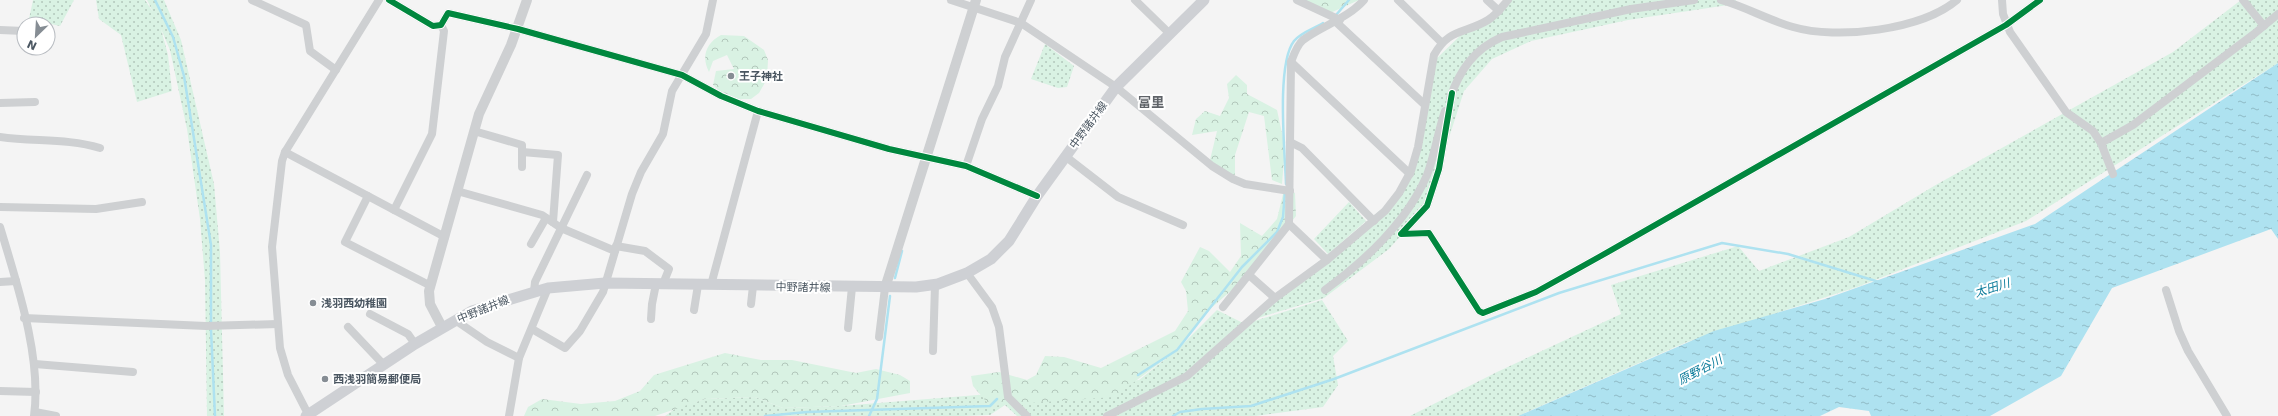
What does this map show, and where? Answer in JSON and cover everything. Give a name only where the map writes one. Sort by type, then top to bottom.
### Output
[{"type":"main road","name":"中野諸井線","points":[[307,415],[383,364],[442,327],[472,311],[548,288],[605,283],[885,288],[935,285],[967,273],[991,259],[1009,241],[1037,196],[1116,87],[1204,0]]},
{"type":"street","points":[[252,0],[306,25],[310,51],[336,70]]},
{"type":"street","points":[[307,415],[288,375],[280,348],[272,234],[285,152],[379,0]]},
{"type":"street","points":[[389,0],[433,26],[441,25]]},
{"type":"street","points":[[442,327],[428,298],[431,286],[483,101],[518,29],[527,0]]},
{"type":"street","points":[[532,329],[565,348],[580,331],[603,292],[632,194],[641,172],[664,134],[672,91],[706,34],[713,0]]},
{"type":"street","points":[[951,0],[975,3],[1021,23],[1116,87],[1212,166],[1233,179],[1245,184],[1287,190]]},
{"type":"street","points":[[966,166],[982,119],[998,86],[1005,57],[1031,0]]},
{"type":"street","points":[[1135,0],[1170,34]]},
{"type":"street","points":[[1297,0],[1338,21],[1425,105]]},
{"type":"street","points":[[1223,307],[1289,224],[1287,190],[1290,142],[1291,62],[1295,50],[1302,40],[1338,21],[1364,0]]},
{"type":"street","points":[[1398,0],[1441,42]]},
{"type":"street","points":[[1487,0],[1499,11]]},
{"type":"street","points":[[1107,416],[1187,376],[1275,298],[1327,260],[1385,211],[1399,193],[1410,174],[1418,148],[1434,55],[1441,42],[1455,33],[1476,26],[1489,19],[1499,11],[1508,0]]},
{"type":"street","points":[[1325,290],[1340,279],[1384,238],[1412,206],[1427,174],[1452,92],[1465,65],[1473,56],[1490,42],[1502,37],[1631,9],[1694,0]]},
{"type":"street","points":[[1721,0],[1792,27],[1813,32],[1853,33],[1909,23],[1945,11],[1958,0]]},
{"type":"street","points":[[2002,0],[2002,14],[2006,25],[2020,49],[2066,112],[2093,131],[2101,143],[2113,174]]},
{"type":"street","points":[[1452,92],[1440,165],[1427,206],[1401,234],[1429,233],[1479,311],[1483,313],[1536,292],[1560,279],[2006,25],[2040,0]]},
{"type":"street","points":[[2243,0],[2264,26]]},
{"type":"street","points":[[879,337],[885,288],[975,3]]},
{"type":"street","points":[[441,25],[448,13],[518,29],[682,75],[721,96],[758,112],[927,158],[966,166],[1037,196]]},
{"type":"street","points":[[2101,143],[2133,126],[2278,14]]},
{"type":"street","points":[[394,210],[432,134],[444,32],[441,25]]},
{"type":"street","points":[[0,30],[16,30]]},
{"type":"street","points":[[1291,62],[1410,174]]},
{"type":"street","points":[[0,103],[35,102]]},
{"type":"street","points":[[711,285],[758,112]]},
{"type":"street","points":[[474,131],[522,145],[522,167]]},
{"type":"street","points":[[0,137],[31,141],[47,139],[82,143],[100,148]]},
{"type":"street","points":[[1290,142],[1302,148],[1374,221]]},
{"type":"street","points":[[285,152],[445,237]]},
{"type":"street","points":[[522,152],[558,155],[549,220],[531,244]]},
{"type":"street","points":[[1065,156],[1118,197],[1183,225]]},
{"type":"street","points":[[534,292],[535,282],[587,175]]},
{"type":"street","points":[[457,191],[530,211],[549,220],[561,228],[615,248],[645,251],[669,269],[659,284],[652,304],[651,319]]},
{"type":"street","points":[[368,196],[345,242],[431,286]]},
{"type":"street","points":[[0,207],[96,209],[142,202]]},
{"type":"street","points":[[1289,224],[1327,260]]},
{"type":"street","points":[[0,227],[16,282],[35,364],[36,392],[34,414],[56,416]]},
{"type":"street","points":[[967,273],[992,307],[999,327],[1008,397],[1027,416]]},
{"type":"street","points":[[1249,275],[1275,298]]},
{"type":"street","points":[[0,282],[16,282]]},
{"type":"street","points":[[694,310],[698,285]]},
{"type":"street","points":[[933,351],[935,285]]},
{"type":"street","points":[[751,304],[753,286]]},
{"type":"street","points":[[848,328],[852,287]]},
{"type":"street","points":[[509,416],[519,358],[548,288]]},
{"type":"street","points":[[2166,290],[2178,331],[2188,351],[2227,416]]},
{"type":"street","points":[[370,314],[408,334],[415,344]]},
{"type":"street","points":[[24,318],[206,326],[278,324]]},
{"type":"street","points":[[456,320],[487,342],[519,358]]},
{"type":"street","points":[[348,327],[383,364]]},
{"type":"street","points":[[35,364],[133,372]]},
{"type":"street","points":[[0,391],[36,392]]},
{"type":"green space","points":[[33,0],[74,0],[60,26],[56,25],[56,16],[30,16]]},
{"type":"green space","points":[[96,0],[145,0],[153,12],[147,0],[164,0],[181,40],[214,184],[220,252],[224,416],[207,416],[205,280],[200,219],[187,129],[170,50],[161,29],[168,55],[172,91],[137,102],[121,35],[99,19]]},
{"type":"green space","points":[[1303,0],[1359,0],[1328,14]]},
{"type":"green space","points":[[1508,0],[1736,0],[1735,4],[1628,20],[1531,41],[1492,59],[1464,91],[1427,206],[1389,249],[1324,298],[1248,321],[1397,196],[1418,147],[1433,62],[1467,29],[1489,19]]},
{"type":"green space","points":[[2241,0],[2278,0],[2278,63],[2026,221],[1857,287],[1687,342],[1518,416],[1410,416],[1497,372],[1621,314],[1611,285],[1738,246],[1759,271],[1849,237],[1934,186],[2173,52]]},
{"type":"green space","points":[[721,35],[744,36],[764,50],[768,60],[767,79],[759,93],[751,99],[728,99],[713,85],[716,71],[734,69],[727,55],[713,61],[709,72],[705,61],[706,51],[712,42]]},
{"type":"green space","points":[[1045,44],[1074,66],[1067,87],[1058,88],[1031,79]]},
{"type":"green space","points":[[1236,75],[1247,85],[1247,94],[1277,110],[1285,147],[1282,184],[1272,180],[1264,116],[1249,112],[1235,155],[1235,175],[1224,173],[1210,160],[1217,131],[1192,135],[1196,119],[1205,111],[1220,116],[1229,98],[1227,84]]},
{"type":"green space","points":[[1284,190],[1295,193],[1296,216],[1249,275],[1209,310],[1172,354],[1114,397],[990,406],[973,386],[971,376],[999,372],[1027,380],[1036,375],[1045,356],[1064,357],[1101,368],[1175,331],[1188,311],[1186,291],[1181,282],[1200,247],[1209,251],[1230,272],[1241,256],[1240,223],[1262,236],[1277,219]]},
{"type":"green space","points":[[1349,202],[1366,221],[1328,254],[1314,239]]},
{"type":"green space","points":[[1322,300],[1348,341],[1333,356],[1338,385],[1323,407],[1255,416],[1017,416],[1005,405],[990,415],[963,416],[665,416],[676,408],[705,399],[755,397],[783,408],[841,406],[1053,389],[1139,380],[1177,350],[1217,310],[1245,324]]},
{"type":"green space","points":[[725,353],[761,360],[792,360],[856,373],[876,369],[900,375],[910,381],[910,393],[841,406],[783,408],[755,397],[705,399],[655,416],[524,416],[528,407],[542,399],[581,404],[615,401],[640,391],[654,375]]},
{"type":"water","points":[[2278,63],[2278,239],[2271,229],[2112,288],[2061,376],[1990,416],[1871,416],[1869,411],[1839,407],[1820,416],[1518,416],[1714,331],[1825,299],[2035,224]]},
{"type":"waterway","points":[[155,0],[173,37],[184,76],[211,245],[211,330],[215,416]]},
{"type":"waterway","points":[[1336,15],[1349,0]]},
{"type":"waterway","points":[[1286,184],[1283,131],[1283,88],[1288,52],[1297,38],[1323,23]]},
{"type":"waterway","points":[[1138,375],[1177,350],[1242,267],[1277,232],[1283,217],[1285,191]]},
{"type":"waterway","points":[[1173,416],[1180,412],[1202,409],[1251,406],[1334,379],[1559,293],[1722,243],[1788,254],[1879,282]]},
{"type":"waterway","points":[[895,278],[902,251]]},
{"type":"waterway","points":[[869,416],[877,399],[890,296]]},
{"type":"waterway","points":[[765,416],[807,412],[990,406],[997,399]]},
{"type":"cycle path","points":[[389,0],[433,26],[441,25],[448,13],[518,29],[682,75],[721,96],[758,111],[889,149],[966,166],[1037,196]]},
{"type":"cycle path","points":[[1452,93],[1439,169],[1427,206],[1401,234],[1429,233],[1479,311],[1483,313],[1536,292],[1599,257],[2006,25],[2040,0]]},
{"type":"place","name":"王子神社","points":[[731,76]]},
{"type":"place","name":"浅羽西幼稚園","points":[[313,303]]},
{"type":"place","name":"西浅羽簡易郵便局","points":[[325,379]]},
{"type":"district","name":"富里","points":[[1151,102]]},
{"type":"water label","name":"太田川","points":[[1992,288]]},
{"type":"water label","name":"原野谷川","points":[[1700,370]]}]
